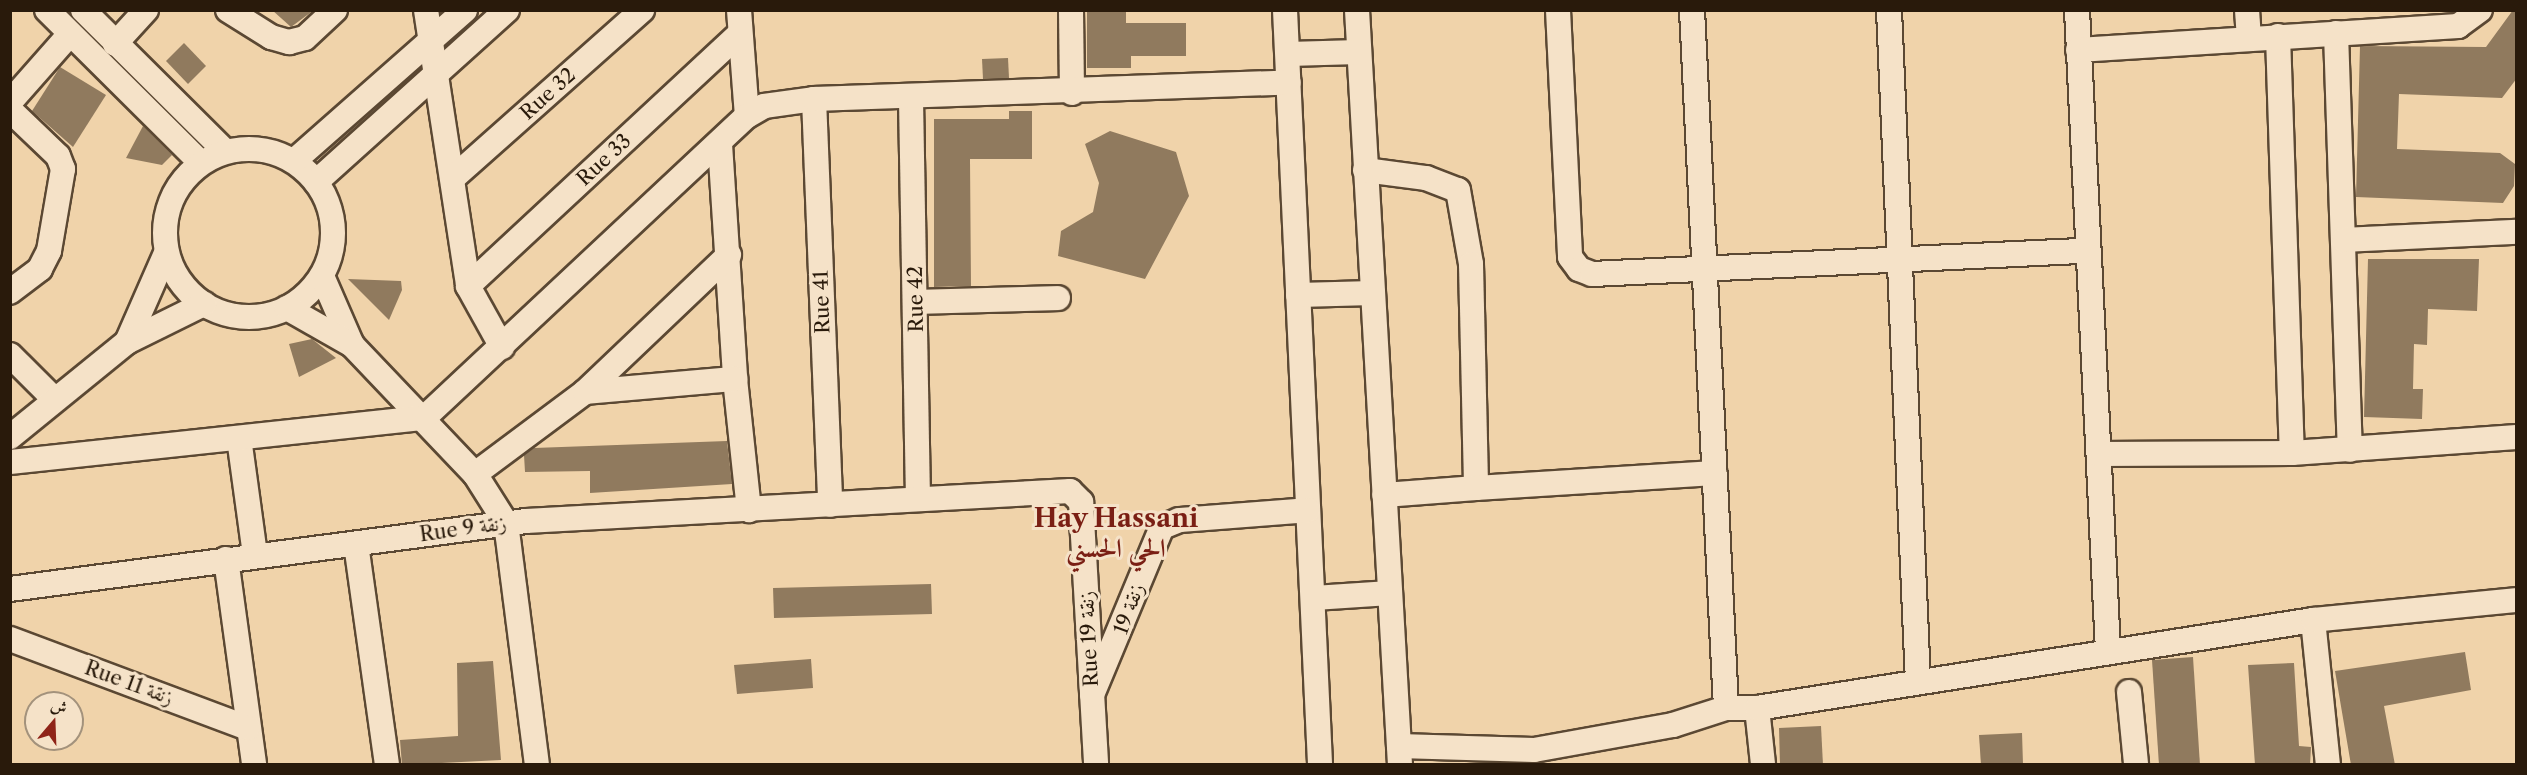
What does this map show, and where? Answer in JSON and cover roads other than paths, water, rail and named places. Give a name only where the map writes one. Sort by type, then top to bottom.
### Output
[{"type":"street","points":[[47,10],[200,162]]},
{"type":"street","points":[[82,10],[225,151]]},
{"type":"street","points":[[115,44],[146,10]]},
{"type":"street","points":[[228,10],[271,37],[289,42],[305,38],[335,10]]},
{"type":"street","points":[[426,10],[438,73],[468,286],[502,347]]},
{"type":"street","points":[[294,161],[465,10]]},
{"type":"street","points":[[316,182],[507,10]]},
{"type":"street","name":"Rue 32","points":[[453,178],[642,10]]},
{"type":"street","points":[[1071,10],[1072,93]]},
{"type":"street","points":[[1285,10],[1320,765]]},
{"type":"street","points":[[1358,10],[1365,170],[1399,755],[1534,757],[1672,725],[1726,708],[1757,708],[2108,650],[2313,620],[2517,600]]},
{"type":"street","points":[[1558,10],[1570,257],[1579,269],[1592,274],[2088,251]]},
{"type":"street","points":[[1692,10],[1726,708]]},
{"type":"street","points":[[1888,10],[1918,681]]},
{"type":"street","points":[[2077,10],[2108,650]]},
{"type":"street","points":[[2247,10],[2249,38]]},
{"type":"street","points":[[2078,50],[2337,33],[2421,19],[2458,26],[2480,10]]},
{"type":"street","points":[[740,22],[747,116]]},
{"type":"street","name":"Rue 33","points":[[468,286],[740,22]]},
{"type":"street","points":[[2337,33],[2350,450]]},
{"type":"street","points":[[10,102],[70,34]]},
{"type":"street","points":[[2278,36],[2292,453]]},
{"type":"street","points":[[1288,54],[1359,52]]},
{"type":"street","points":[[10,462],[424,418],[720,144],[747,116],[764,106],[814,99],[910,99],[1289,82]]},
{"type":"street","name":"Rue 41","points":[[814,99],[830,505]]},
{"type":"street","name":"Rue 42","points":[[910,99],[916,302],[918,499]]},
{"type":"street","points":[[10,110],[58,156],[63,169],[49,250],[40,269],[10,292]]},
{"type":"street","points":[[720,144],[729,255],[735,380],[749,510]]},
{"type":"street","points":[[225,151],[272,151],[294,161],[316,182],[328,204],[333,228],[331,253],[322,276],[287,308],[245,317],[204,304],[180,282],[166,253],[164,219],[176,187],[200,162],[225,151]]},
{"type":"street","points":[[1365,170],[1426,178],[1458,190],[1471,264],[1476,488]]},
{"type":"street","points":[[2344,240],[2517,232]]},
{"type":"street","points":[[127,342],[166,253]]},
{"type":"street","points":[[475,474],[585,392],[729,255]]},
{"type":"street","points":[[322,276],[352,345]]},
{"type":"street","points":[[1298,295],[1373,293]]},
{"type":"street","points":[[916,302],[1058,298]]},
{"type":"street","points":[[10,437],[127,342],[204,304]]},
{"type":"street","points":[[287,308],[352,345],[475,474],[506,523],[537,765]]},
{"type":"street","points":[[10,355],[54,399]]},
{"type":"street","points":[[585,392],[735,380]]},
{"type":"street","points":[[2099,454],[2292,453],[2517,437]]},
{"type":"street","points":[[240,438],[255,555]]},
{"type":"street","points":[[1384,495],[1715,472]]},
{"type":"street","name":"Rue 19 زنقة","points":[[918,499],[1076,493],[1081,502],[1096,765]]},
{"type":"street","name":"Rue 9 زنقة","points":[[10,589],[506,523],[918,499]]},
{"type":"street","name":"19 زنقة","points":[[1092,695],[1162,527],[1179,519],[1308,510]]},
{"type":"street","points":[[356,544],[387,765]]},
{"type":"street","points":[[226,559],[254,765]]},
{"type":"street","points":[[1314,598],[1390,593]]},
{"type":"street","points":[[2313,620],[2328,765]]},
{"type":"street","name":"Rue 11 زنقة","points":[[10,639],[248,728]]},
{"type":"street","points":[[2129,692],[2136,765]]},
{"type":"street","points":[[1757,708],[1763,765]]},
{"type":"district","name":"Hay Hassani الحي الحسني","points":[[1116,534]]}]
